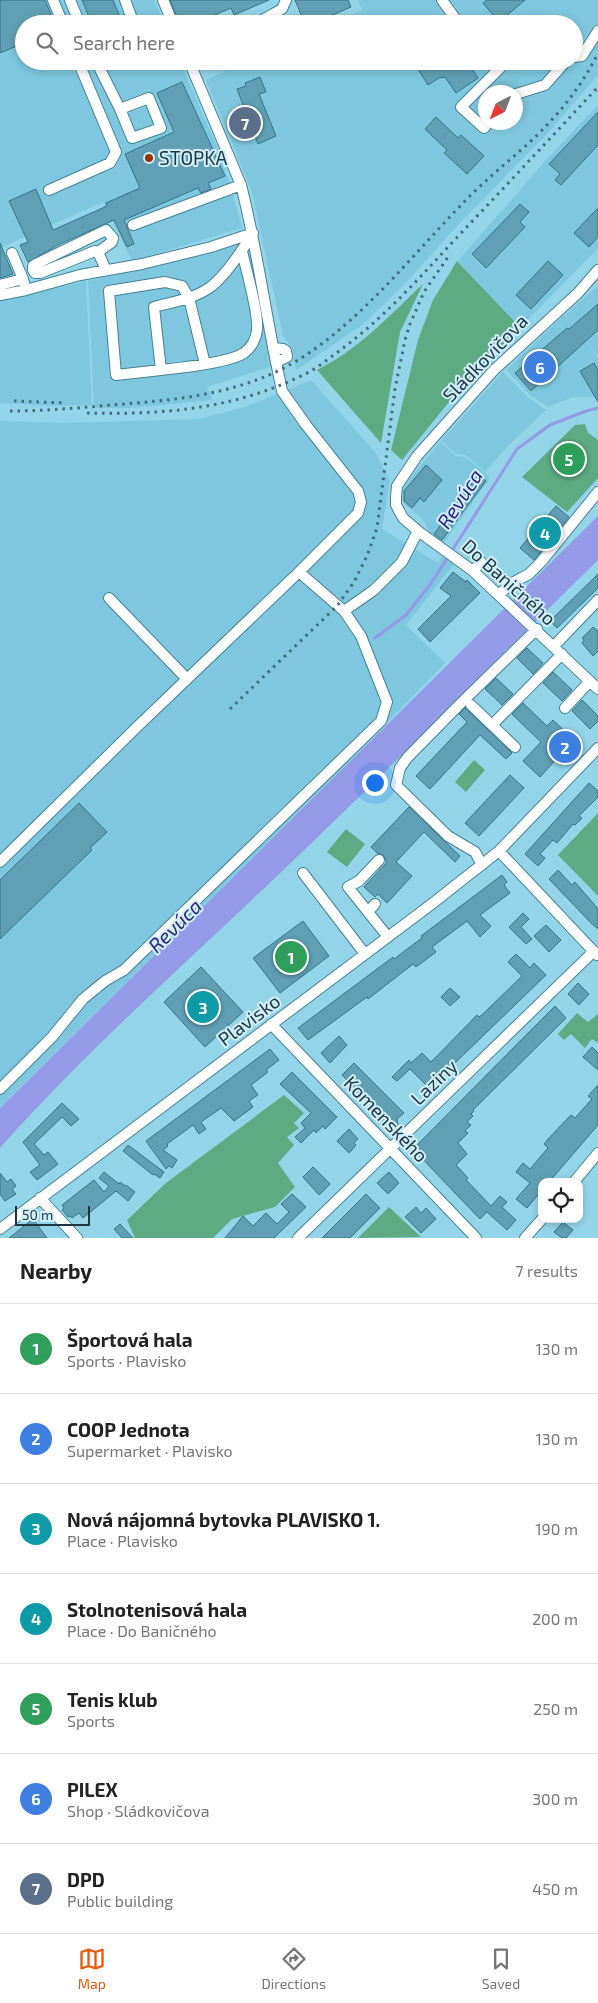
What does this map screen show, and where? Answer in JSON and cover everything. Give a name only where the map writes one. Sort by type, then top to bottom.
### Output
[{"type":"street","points":[[53,0],[59,15]]},
{"type":"street","points":[[70,0],[76,15]]},
{"type":"street","points":[[125,0],[131,15]]},
{"type":"street","points":[[163,0],[169,15]]},
{"type":"street","points":[[271,15],[282,9],[286,0]]},
{"type":"street","points":[[442,0],[452,15]]},
{"type":"street","points":[[583,54],[598,31]]},
{"type":"street","points":[[49,190],[110,164],[116,152],[82,70]]},
{"type":"street","points":[[101,70],[120,109]]},
{"type":"street","points":[[0,862],[349,524],[358,513],[361,502],[358,491],[282,391],[253,233],[241,185],[193,70]]},
{"type":"street","points":[[483,85],[498,70]]},
{"type":"street","points":[[523,92],[545,84],[558,70]]},
{"type":"street","points":[[478,90],[461,107],[478,123]]},
{"type":"street","points":[[133,225],[241,185]]},
{"type":"street","points":[[106,230],[112,238],[112,242],[98,252],[95,251],[40,273],[35,273],[33,270],[33,266],[36,264],[106,230]]},
{"type":"street","points":[[161,370],[154,307],[189,298],[210,287],[242,251],[253,233]]},
{"type":"street","points":[[0,295],[80,275],[142,264],[211,247],[253,233]]},
{"type":"street","points":[[205,364],[189,298],[182,286],[165,282],[109,291],[116,375],[205,364],[242,354],[252,345],[257,330],[254,306],[242,251]]},
{"type":"street","points":[[98,252],[106,270]]},
{"type":"street","points":[[12,253],[26,290]]},
{"type":"street","name":"Sládkovičova","points":[[403,476],[417,456],[494,370],[578,293],[598,270]]},
{"type":"street","points":[[0,285],[23,279]]},
{"type":"street","name":"Do Baničného","points":[[403,476],[397,486],[396,505],[404,518],[418,531],[474,571],[594,685]]},
{"type":"street","points":[[503,598],[510,584],[522,580],[541,562],[598,492]]},
{"type":"street","points":[[344,611],[374,590],[402,562],[418,531]]},
{"type":"street","points":[[474,571],[480,562]]},
{"type":"street","points":[[0,1089],[52,1037],[83,999],[105,981],[124,970],[381,721],[387,702],[361,636],[344,611],[299,572]]},
{"type":"street","points":[[495,574],[510,584]]},
{"type":"street","points":[[109,598],[187,679]]},
{"type":"street","points":[[554,646],[598,600]]},
{"type":"street","points":[[482,864],[475,852],[448,836],[396,785],[400,768],[407,758],[536,628]]},
{"type":"street","points":[[492,725],[562,654]]},
{"type":"street","points":[[565,708],[594,685]]},
{"type":"street","points":[[471,705],[515,747]]},
{"type":"street","name":"Plavisko","points":[[0,1229],[388,937],[499,851],[598,748]]},
{"type":"street","points":[[499,851],[596,953]]},
{"type":"street","points":[[379,860],[359,881],[348,887],[371,908],[388,937]]},
{"type":"street","points":[[303,873],[365,954]]},
{"type":"street","name":"Laziny","points":[[298,1238],[596,953]]},
{"type":"street","name":"Komenského","points":[[271,1024],[476,1238]]},
{"type":"street","points":[[577,1178],[598,1153]]},
{"type":"street","points":[[40,1198],[77,1238]]},
{"type":"street","points":[[525,1238],[538,1223]]},
{"type":"shaded area","points":[[0,0],[155,0],[161,15],[15,15],[15,70],[184,70],[218,150],[195,161],[217,152],[229,180],[242,228],[132,261],[103,202],[0,248]]},
{"type":"shaded area","points":[[358,0],[598,0],[598,75],[547,134],[457,226],[402,287],[362,325],[296,370],[292,348],[283,336],[252,192],[206,80],[228,70],[583,70],[583,15],[351,15],[362,10]]},
{"type":"shaded area","points":[[598,105],[598,248],[521,327],[458,261],[545,161]]},
{"type":"shaded area","points":[[237,244],[250,251],[273,366],[207,387],[213,400],[130,408],[94,408],[88,281]]},
{"type":"shaded area","points":[[86,281],[92,405],[52,406],[0,403],[0,301]]},
{"type":"shaded area","points":[[598,286],[598,357],[565,315]]},
{"type":"shaded area","points":[[564,315],[588,343],[598,360],[598,397],[573,397],[548,407],[530,395],[506,370]]},
{"type":"shaded area","points":[[503,372],[528,397],[546,410],[508,446],[485,472],[466,455],[456,454],[441,441]]},
{"type":"shaded area","points":[[311,380],[376,453],[390,481],[382,529],[438,563],[443,555],[454,564],[406,625],[445,663],[347,764],[0,1107],[0,421],[63,423],[199,419],[245,407]]},
{"type":"shaded area","points":[[440,442],[456,456],[465,457],[489,476],[489,479],[443,544],[432,537],[423,520],[403,503],[402,488]]},
{"type":"green space","points":[[457,261],[520,327],[453,397],[402,460],[391,450],[418,340],[433,300]]},
{"type":"green space","points":[[423,284],[400,332],[381,443],[317,370],[360,342]]},
{"type":"green space","points":[[585,424],[588,433],[598,440],[598,478],[567,512],[522,477],[575,425]]},
{"type":"green space","points":[[474,760],[485,770],[466,792],[455,782]]},
{"type":"green space","points":[[598,813],[598,896],[558,855]]},
{"type":"green space","points":[[346,829],[365,844],[347,867],[327,852]]},
{"type":"green space","points":[[577,1013],[588,1022],[598,1014],[598,1043],[592,1039],[585,1048],[571,1034],[564,1040],[558,1034]]},
{"type":"green space","points":[[284,1095],[304,1113],[294,1123],[299,1128],[287,1137],[294,1145],[278,1163],[295,1187],[275,1207],[232,1219],[213,1238],[135,1238],[127,1220],[166,1183]]},
{"type":"green space","points":[[389,1207],[421,1237],[358,1238]]},
{"type":"water","points":[[598,516],[598,560],[358,798],[66,1077],[0,1148],[0,1108]]},
{"type":"building","points":[[0,0],[45,0],[51,15],[15,15],[15,47],[0,53]]},
{"type":"building","points":[[82,0],[113,0],[119,15],[88,15]]},
{"type":"building","points":[[170,0],[269,0],[234,15],[231,8],[215,15],[176,15]]},
{"type":"building","points":[[295,0],[348,0],[351,7],[333,15],[301,15]]},
{"type":"building","points":[[487,0],[525,0],[507,15],[493,15],[483,3]]},
{"type":"building","points":[[419,70],[473,70],[478,78],[456,93],[445,77],[439,78],[428,85]]},
{"type":"building","points":[[260,77],[266,92],[259,94],[276,136],[258,144],[237,89],[246,86],[245,83]]},
{"type":"building","points":[[182,82],[225,176],[208,183],[211,189],[201,193],[198,188],[124,220],[134,244],[127,247],[114,220],[60,244],[28,262],[20,245],[28,242],[9,201],[36,189],[53,230],[107,206],[106,203],[140,188],[125,154],[174,132],[157,93]]},
{"type":"building","points":[[598,112],[598,145],[561,185],[555,180],[560,174],[549,164]]},
{"type":"building","points":[[436,117],[458,138],[461,135],[484,156],[467,174],[444,153],[447,150],[425,129]]},
{"type":"building","points":[[520,204],[529,212],[520,222],[525,227],[486,268],[472,254]]},
{"type":"building","points":[[598,208],[598,237],[589,247],[574,233]]},
{"type":"building","points":[[0,243],[13,274],[0,278]]},
{"type":"building","points":[[548,261],[563,275],[531,309],[516,295]]},
{"type":"building","points":[[598,304],[598,330],[531,391],[515,373]]},
{"type":"building","points":[[594,363],[598,370],[598,402],[580,371]]},
{"type":"building","points":[[426,465],[442,480],[424,502],[420,498],[412,508],[404,501],[404,491]]},
{"type":"building","points":[[478,475],[486,481],[442,540],[434,534]]},
{"type":"building","points":[[556,506],[569,517],[534,560],[520,548]]},
{"type":"building","points":[[453,572],[466,582],[467,580],[480,593],[430,642],[418,629],[451,596],[440,588]]},
{"type":"building","points":[[598,574],[598,588],[557,628],[550,621]]},
{"type":"building","points":[[593,627],[598,631],[598,651],[593,656],[582,643],[584,640],[582,638]]},
{"type":"building","points":[[527,648],[543,663],[533,674],[517,658]]},
{"type":"building","points":[[553,672],[572,690],[562,701],[543,683]]},
{"type":"building","points":[[496,678],[513,694],[502,705],[485,689]]},
{"type":"building","points":[[582,700],[598,716],[598,721],[590,729],[572,711]]},
{"type":"building","points":[[523,703],[547,726],[553,720],[574,740],[540,777],[523,761],[541,742],[512,714]]},
{"type":"building","points":[[465,708],[512,753],[506,759],[480,735],[430,789],[416,776],[467,722],[459,714]]},
{"type":"building","points":[[510,775],[524,788],[479,836],[465,823]]},
{"type":"building","points":[[589,783],[598,791],[598,797],[579,816],[582,818],[575,825],[573,824],[557,843],[553,840],[540,854],[545,858],[538,866],[525,854]]},
{"type":"building","points":[[79,803],[107,832],[90,848],[92,850],[0,939],[0,880]]},
{"type":"building","points":[[409,807],[460,856],[455,862],[424,832],[396,862],[412,876],[387,903],[378,894],[375,897],[364,887],[387,862],[383,855],[377,853],[371,847]]},
{"type":"building","points":[[558,870],[572,885],[575,882],[598,909],[598,929],[549,879]]},
{"type":"building","points":[[502,875],[507,882],[504,885],[510,893],[480,915],[491,926],[480,937],[467,921],[432,947],[436,952],[416,967],[413,964],[368,999],[367,997],[308,1040],[298,1028],[393,957],[394,959],[422,938],[421,936]]},
{"type":"building","points":[[523,913],[529,919],[521,927],[532,939],[526,944],[509,927]]},
{"type":"building","points":[[303,921],[329,956],[280,993],[253,958]]},
{"type":"building","points":[[546,925],[561,940],[549,952],[534,936]]},
{"type":"building","points":[[516,954],[530,968],[534,963],[546,975],[429,1088],[410,1069],[397,1081],[392,1077],[409,1060],[411,1063],[422,1053],[431,1062],[477,1015],[479,1017],[483,1014],[522,976],[508,962]]},
{"type":"building","points":[[201,967],[243,1012],[205,1047],[164,1002]]},
{"type":"building","points":[[578,983],[589,994],[579,1005],[568,994]]},
{"type":"building","points":[[450,988],[460,997],[450,1006],[441,997]]},
{"type":"building","points":[[555,1006],[566,1018],[473,1110],[471,1114],[473,1116],[467,1122],[471,1125],[465,1131],[468,1133],[458,1143],[467,1154],[456,1165],[468,1178],[466,1180],[491,1206],[500,1196],[507,1202],[502,1207],[516,1220],[507,1230],[487,1212],[480,1219],[413,1149]]},
{"type":"building","points":[[339,1036],[347,1045],[330,1063],[321,1053]]},
{"type":"building","points":[[592,1047],[598,1053],[598,1070],[583,1057]]},
{"type":"building","points":[[270,1049],[279,1060],[266,1070],[268,1072],[251,1085],[258,1095],[249,1101],[253,1107],[234,1121],[221,1108],[201,1122],[206,1129],[199,1134],[193,1125],[167,1144],[168,1146],[163,1150],[177,1160],[172,1168],[169,1166],[166,1169],[146,1141]]},
{"type":"building","points":[[354,1063],[404,1113],[397,1119],[398,1125],[392,1131],[378,1117],[380,1115],[342,1075]]},
{"type":"building","points":[[292,1072],[337,1117],[325,1129],[323,1126],[316,1133],[314,1130],[301,1143],[295,1137],[305,1128],[301,1123],[311,1113],[280,1084]]},
{"type":"building","points":[[598,1085],[598,1125],[552,1178],[538,1178],[538,1195],[527,1208],[516,1199],[530,1183],[516,1172],[523,1163],[530,1169],[548,1148],[544,1144],[549,1138],[571,1115],[575,1118],[592,1099],[588,1096]]},
{"type":"building","points":[[62,1103],[79,1119],[71,1126],[62,1117],[34,1144],[44,1155],[48,1152],[58,1164],[37,1180],[30,1172],[40,1165],[23,1142]]},
{"type":"building","points":[[349,1129],[358,1139],[354,1143],[356,1145],[349,1153],[337,1141]]},
{"type":"building","points":[[128,1145],[164,1172],[160,1178],[153,1175],[123,1151]]},
{"type":"building","points":[[313,1167],[330,1184],[319,1195],[303,1177]]},
{"type":"building","points":[[104,1172],[119,1184],[120,1182],[126,1185],[135,1192],[128,1201],[116,1191],[83,1218],[79,1213],[72,1218],[68,1217],[62,1210],[64,1208],[62,1205],[94,1180],[104,1192],[109,1186],[99,1178]]},
{"type":"building","points":[[389,1172],[399,1183],[388,1194],[377,1183]]},
{"type":"building","points":[[0,1173],[7,1182],[11,1179],[16,1186],[12,1189],[16,1194],[5,1201],[0,1194]]},
{"type":"building","points":[[292,1194],[306,1207],[274,1238],[225,1238],[243,1216],[253,1226],[266,1213],[277,1224],[289,1212],[281,1204]]},
{"type":"building","points":[[366,1194],[380,1208],[350,1238],[322,1238]]},
{"type":"building","points":[[416,1207],[421,1213],[426,1208],[436,1219],[421,1233],[405,1217]]},
{"type":"building","points":[[33,1219],[47,1238],[9,1238]]},
{"type":"building","points":[[562,1223],[573,1230],[566,1238],[562,1238],[554,1232]]},
{"type":"building","points":[[120,1224],[133,1238],[122,1238],[114,1229]]},
{"type":"waterway","name":"Revúca","points":[[375,638],[406,615],[432,582],[517,449],[550,425],[598,408]]},
{"type":"railway","points":[[10,411],[162,401],[212,393],[260,379],[306,355],[329,338],[372,300],[471,195],[544,129],[574,93],[598,53]]},
{"type":"railway","points":[[87,413],[143,413],[197,408],[223,403],[275,387],[316,368],[369,327],[396,302],[598,87]]},
{"type":"railway","points":[[230,709],[337,606],[354,582],[367,556],[377,528],[395,389],[405,340],[424,292],[450,254]]},
{"type":"railway","points":[[14,401],[66,403]]},
{"type":"place","name":"DPD","points":[[245,123]]},
{"type":"place","name":"STOPKA","points":[[149,158]]},
{"type":"place","name":"PILEX","points":[[540,367]]},
{"type":"place","name":"Tenis klub","points":[[569,459]]},
{"type":"place","name":"Stolnotenisová hala","points":[[545,533]]},
{"type":"place","name":"COOP Jednota","points":[[565,747]]},
{"type":"place","name":"Športová hala","points":[[291,957]]},
{"type":"place","name":"Nová nájomná bytovka PLAVISKO 1.","points":[[203,1007]]}]
